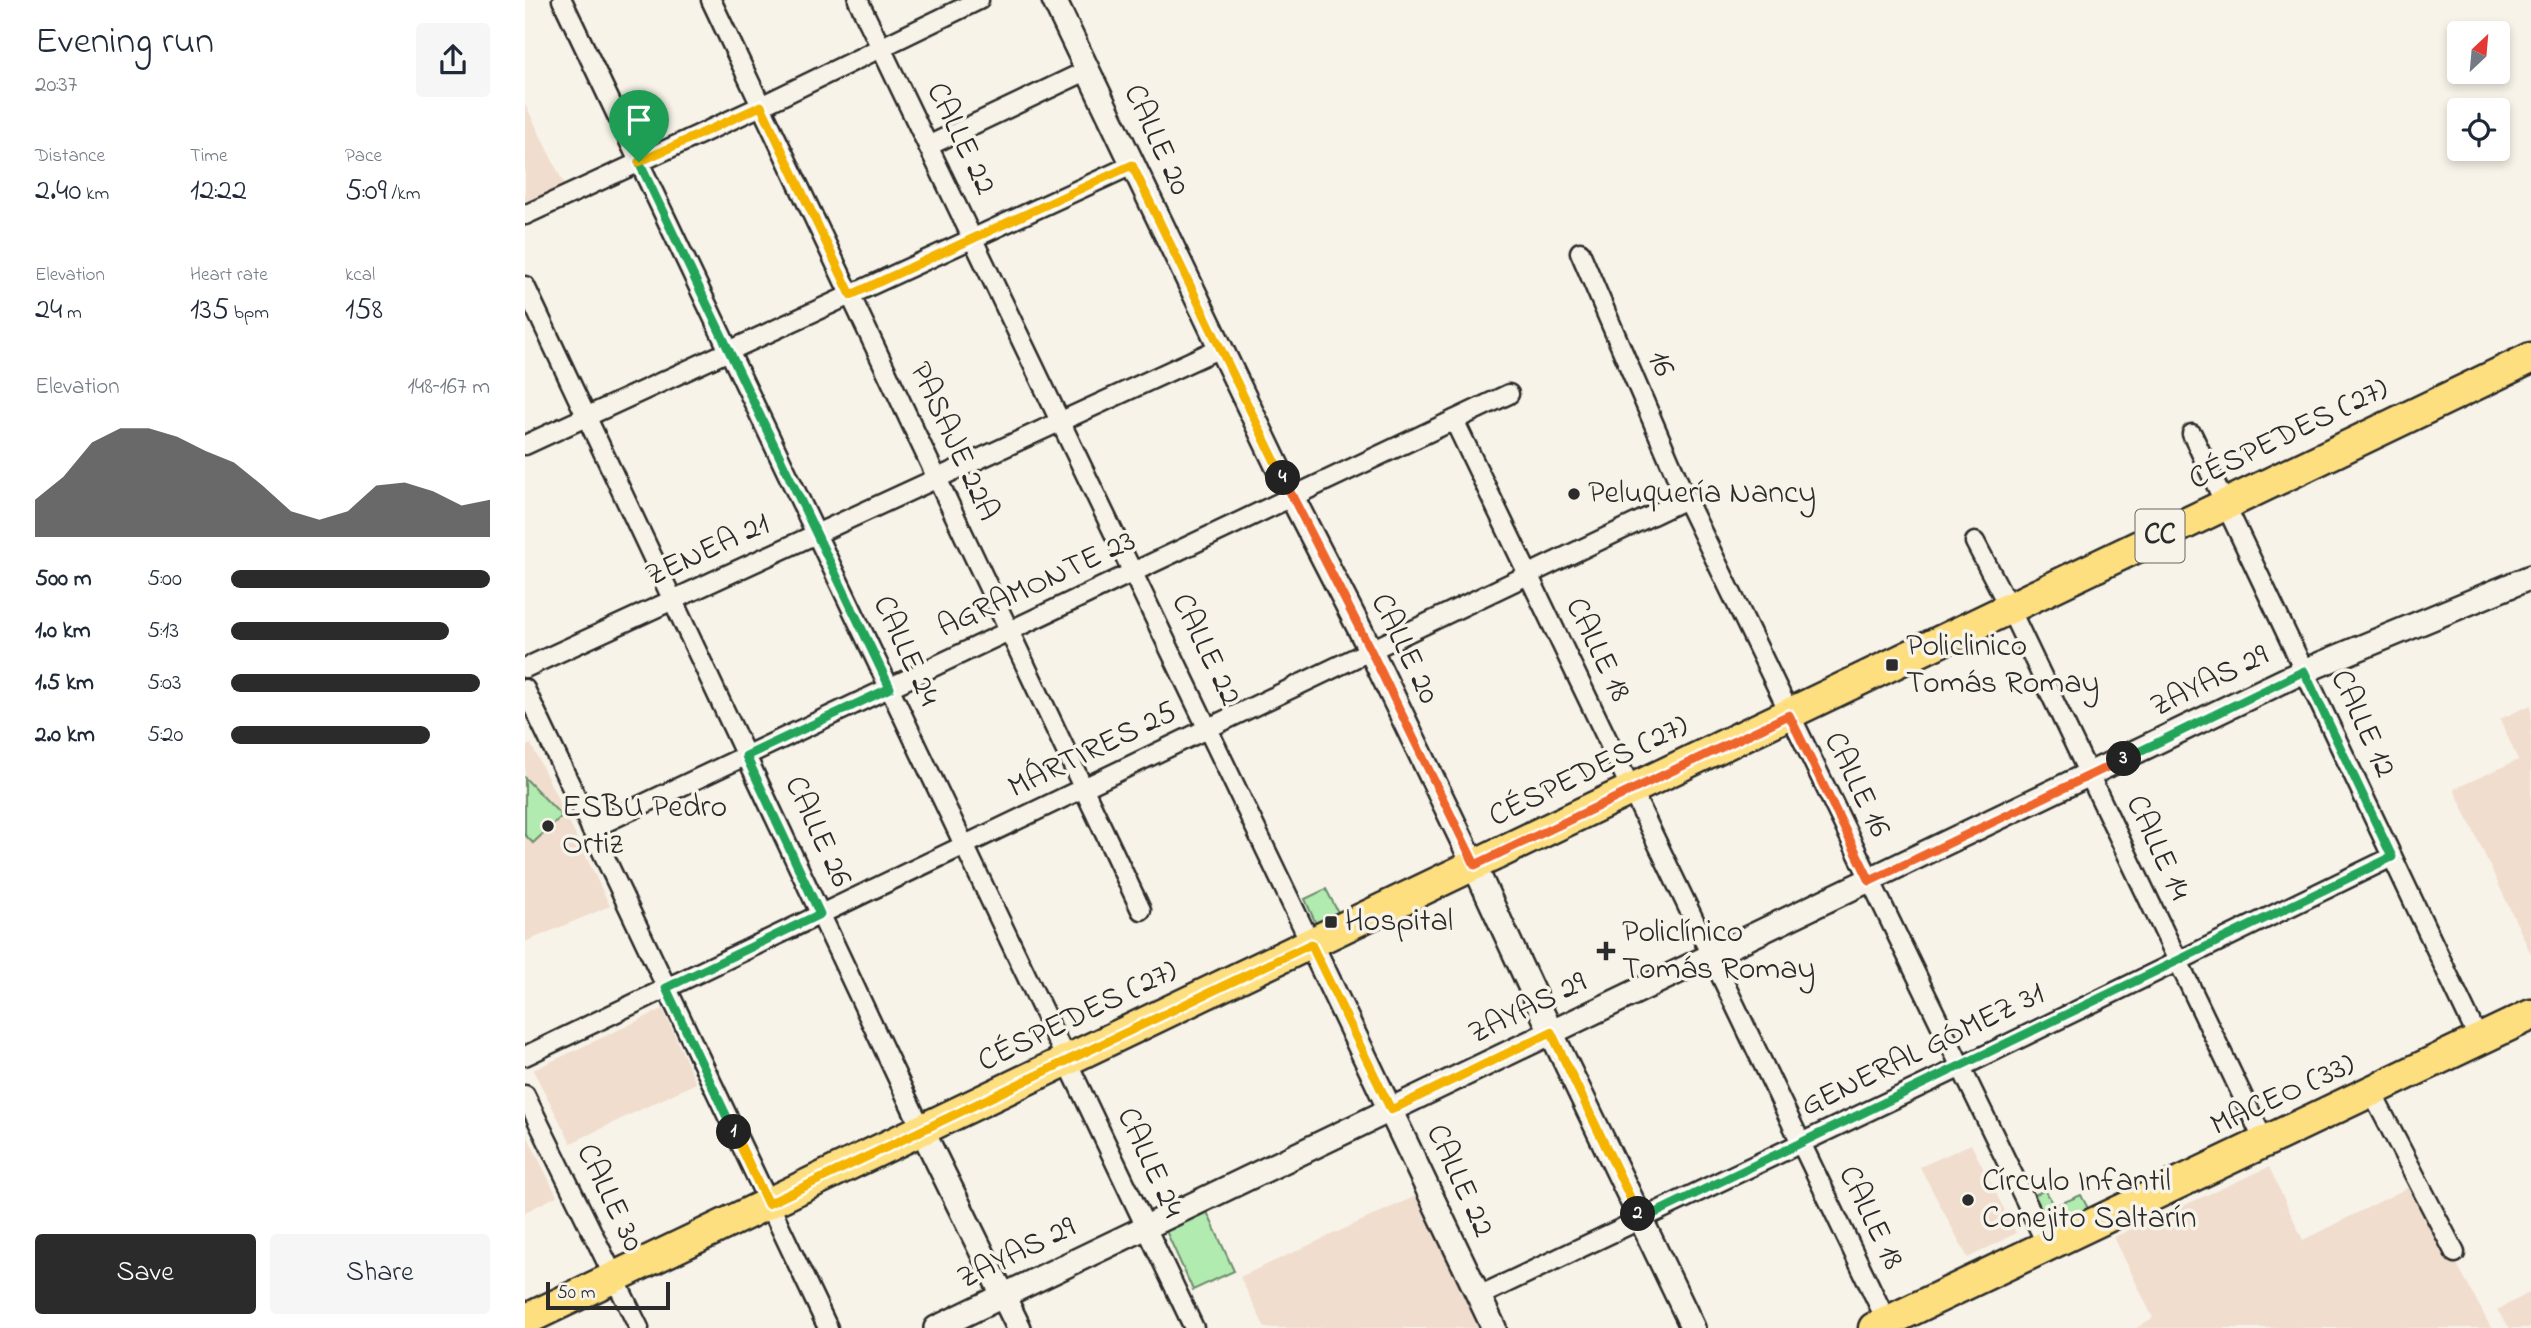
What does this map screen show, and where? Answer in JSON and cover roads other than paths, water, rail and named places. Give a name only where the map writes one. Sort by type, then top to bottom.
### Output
[{"type":"main road","name":"CÉSPEDES (27)","points":[[525,1320],[2531,358]]},
{"type":"main road","name":"MACEO (33)","points":[[1880,1325],[2531,1015]]},
{"type":"street","name":"CALLE 24","points":[[562,0],[1194,1328]]},
{"type":"street","name":"PASAJE 22A","points":[[711,0],[1141,910]]},
{"type":"street","name":"CALLE 22","points":[[858,0],[1494,1328]]},
{"type":"street","points":[[525,215],[761,106],[979,0]]},
{"type":"street","name":"CALLE 20","points":[[1054,0],[1292,497],[1371,651],[1475,865],[1551,1032],[1693,1328]]},
{"type":"street","points":[[928,146],[1088,70]]},
{"type":"street","points":[[525,444],[1132,165]]},
{"type":"street","name":"16","points":[[1580,251],[1686,499]]},
{"type":"street","name":"CALLE 26","points":[[525,286],[922,1130],[1019,1328]]},
{"type":"street","name":"ZENEA 21","points":[[525,668],[1220,348]]},
{"type":"street","name":"AGRAMONTE 23","points":[[591,829],[1509,394]]},
{"type":"street","name":"CALLE 18","points":[[1454,420],[1801,1143],[1880,1325]]},
{"type":"street","name":"CALLE 12","points":[[2192,434],[2479,1040]]},
{"type":"street","name":"MÁRTIRES 25","points":[[525,1056],[1686,499]]},
{"type":"street","name":"CALLE 16","points":[[1686,499],[2047,1247]]},
{"type":"street","name":"CALLE 14","points":[[1975,542],[2010,609],[2265,1143]]},
{"type":"street","name":"ZAYAS 29","points":[[936,1328],[2304,671],[2531,577]]},
{"type":"street","points":[[525,689],[828,1328]]},
{"type":"street","name":"GENERAL GÓMEZ 31","points":[[1479,1296],[1961,1067],[2392,857]]},
{"type":"street","points":[[2372,1093],[2455,1253]]},
{"type":"street","name":"CALLE 30","points":[[525,1095],[639,1328]]},
{"type":"place","name":"Peluquería Nancy","points":[[1574,494]]},
{"type":"place","name":"Policlinico Tomás Romay","points":[[1892,665]]},
{"type":"place","name":"ESBU Pedro Ortiz","points":[[548,826]]},
{"type":"place","name":"Hospital","points":[[1331,922]]},
{"type":"place","name":"Policlínico Tomás Romay","points":[[1606,951]]},
{"type":"place","name":"Círculo Infantil Conejito Saltarín","points":[[1968,1200]]}]
